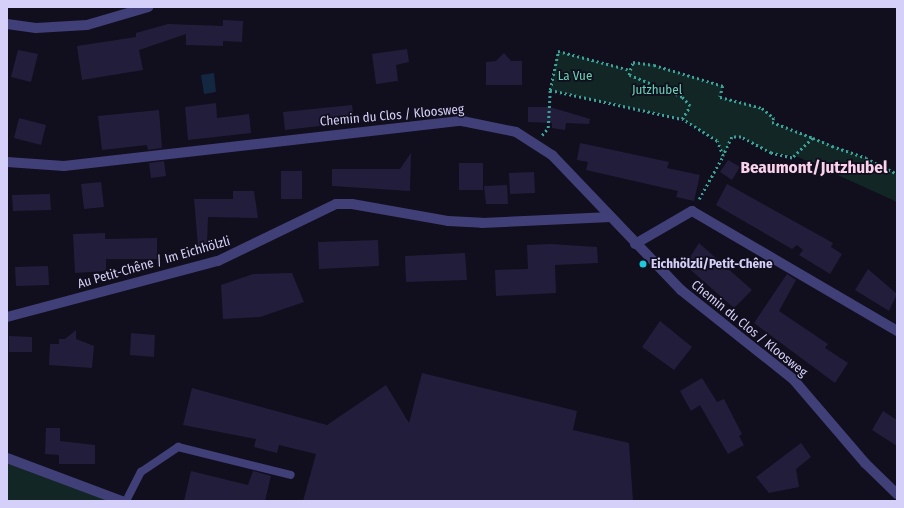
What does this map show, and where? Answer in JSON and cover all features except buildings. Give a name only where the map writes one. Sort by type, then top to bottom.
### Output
[{"type":"street","points":[[7,24],[36,28],[87,25],[148,7]]},
{"type":"street","name":"Chemin du Clos / Kloosweg","points":[[7,162],[64,166],[462,121],[502,127],[536,142],[552,155],[635,244],[681,290],[793,379],[865,463],[897,494]]},
{"type":"street","name":"Au Petit-Chêne / Im Eichhölzli","points":[[7,317],[218,261],[336,204],[366,205],[448,221],[482,223],[611,217]]},
{"type":"street","points":[[635,244],[692,211],[897,331]]},
{"type":"street","points":[[7,458],[122,501]]},
{"type":"lane","points":[[126,501],[141,472],[178,447],[290,475]]},
{"type":"path","points":[[536,142],[548,128],[550,90],[558,51],[630,70]]},
{"type":"path","points":[[682,119],[690,106],[682,97],[629,75],[633,62],[654,65],[723,86],[720,97],[762,108],[774,118],[772,122],[897,174]]},
{"type":"path","points":[[550,90],[682,119],[717,141],[723,156]]},
{"type":"path","points":[[692,211],[732,138],[741,137],[771,153],[792,158],[813,138]]},
{"type":"green space","name":"Jutzhubel","points":[[558,51],[630,70],[633,62],[654,65],[723,86],[720,97],[762,108],[774,118],[772,122],[866,158],[897,174],[897,202],[796,156],[771,153],[741,137],[732,138],[723,156],[717,141],[682,119],[550,90]]},
{"type":"green space","points":[[7,458],[122,501],[7,501]]},
{"type":"water","points":[[214,73],[216,92],[204,94],[201,75]]},
{"type":"place","name":"Eichhölzli/Petit-Chêne","points":[[643,264]]},
{"type":"district","name":"Beaumont/Jutzhubel","points":[[814,168]]},
{"type":"park label","name":"La Vue","points":[[575,76]]}]
